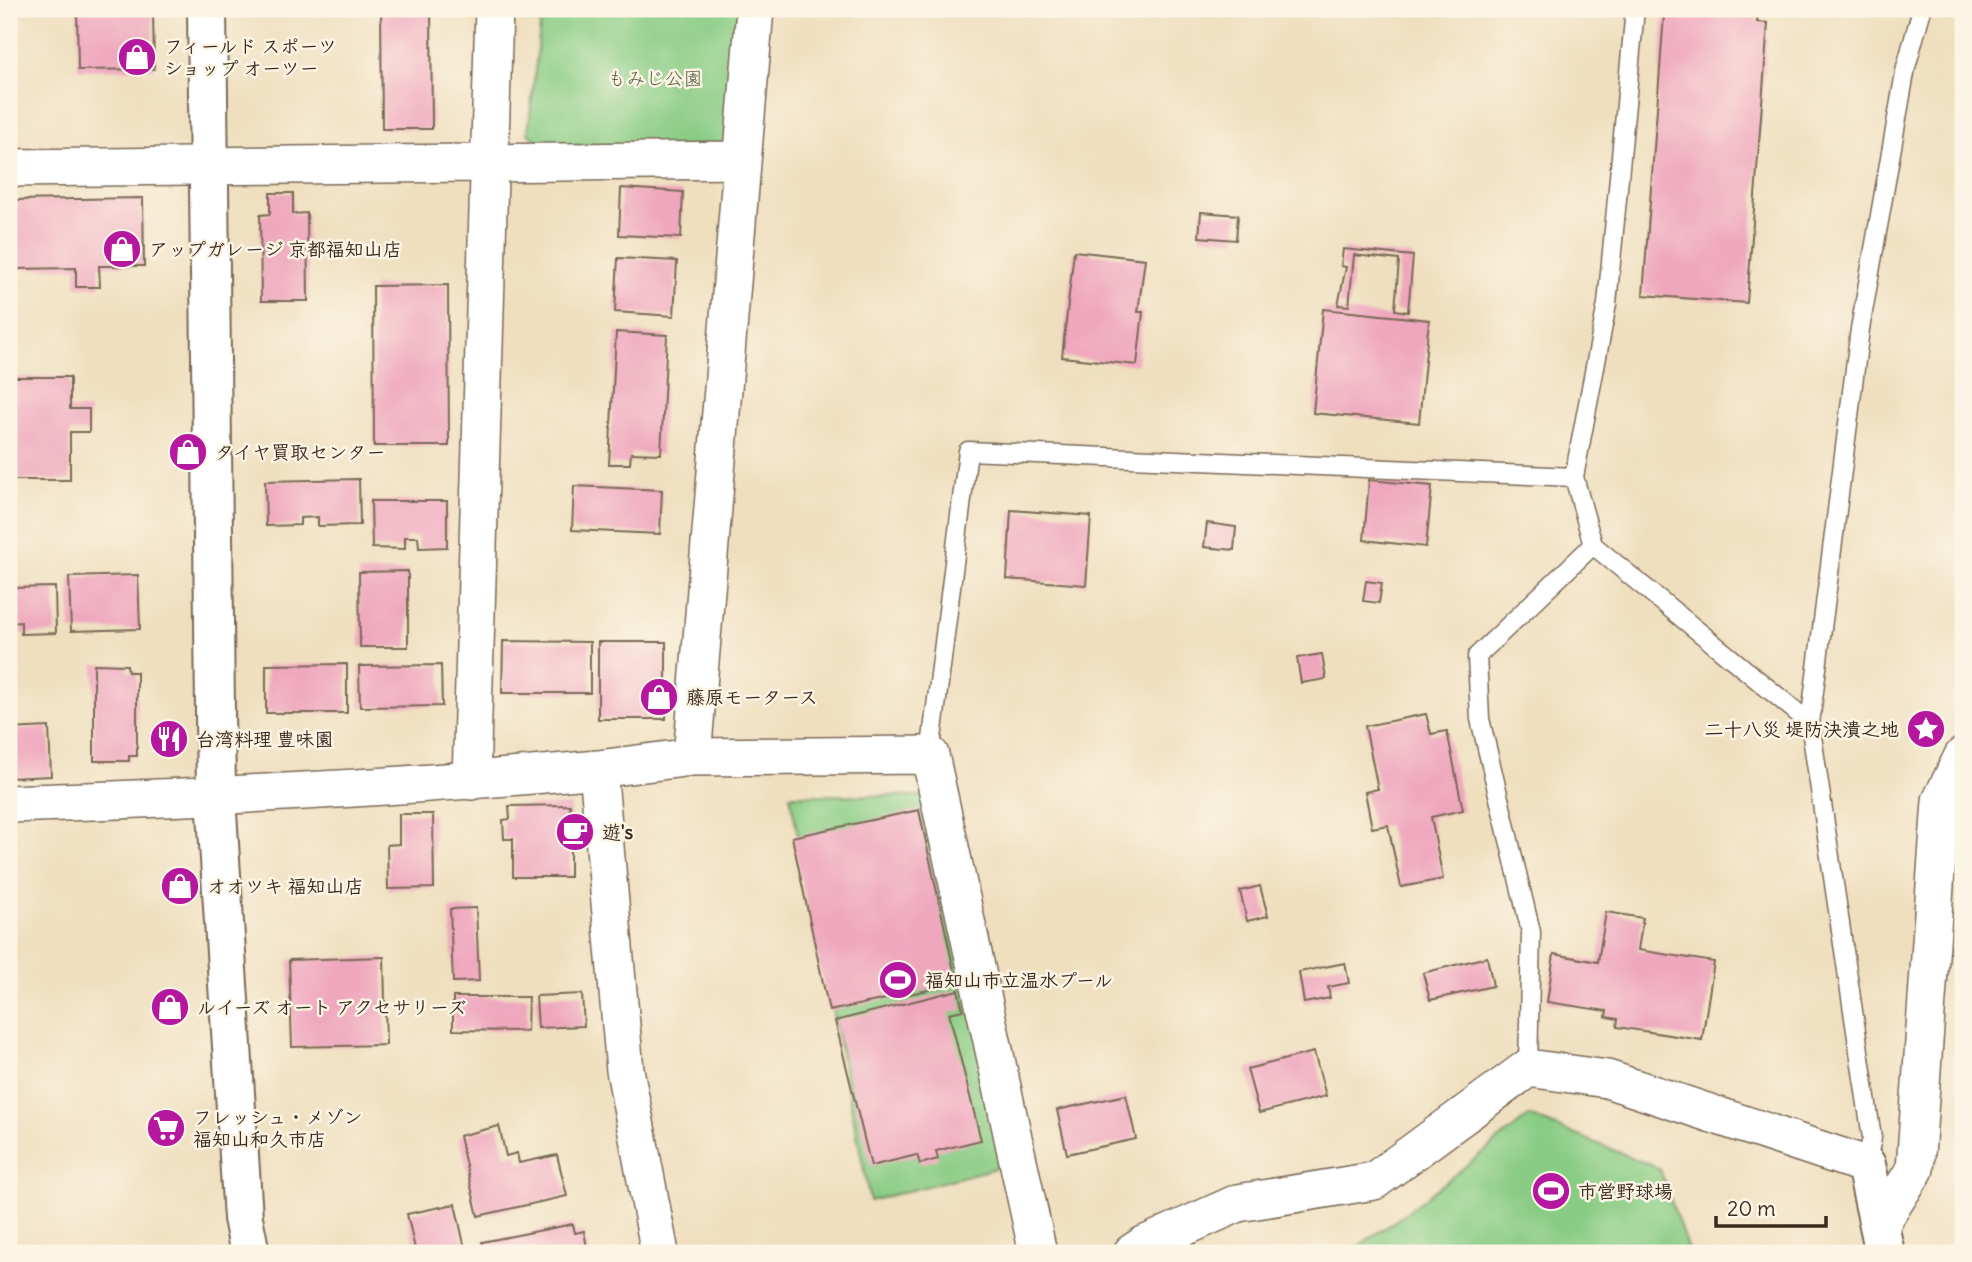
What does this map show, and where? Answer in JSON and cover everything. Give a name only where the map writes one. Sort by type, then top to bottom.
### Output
[{"type":"street","points":[[207,9],[216,797],[243,1218],[250,1253]]},
{"type":"street","points":[[471,781],[494,9]]},
{"type":"street","points":[[692,757],[755,9]]},
{"type":"street","points":[[9,168],[743,160]]},
{"type":"street","points":[[9,804],[216,797],[471,781],[692,757],[930,755],[1038,1253]]},
{"type":"street","points":[[1882,1240],[1915,1169],[1941,801],[1963,756]]},
{"type":"street","points":[[598,769],[625,1070],[660,1253]]},
{"type":"street","points":[[1132,1253],[1144,1245],[1238,1203],[1374,1181],[1528,1068],[1607,1079],[1866,1165],[1882,1240]]},
{"type":"lane","points":[[1635,9],[1607,304],[1574,478],[1593,545],[1810,723]]},
{"type":"lane","points":[[1866,1165],[1872,1138],[1810,723],[1860,329],[1906,67],[1922,9]]},
{"type":"lane","points":[[930,755],[968,451],[1574,478]]},
{"type":"lane","points":[[1528,1068],[1531,932],[1480,719],[1477,656],[1593,545]]},
{"type":"green space","name":"もみじ公園","points":[[542,9],[741,9],[736,125],[717,149],[541,144],[528,133]]},
{"type":"green space","name":"福知山市立温水プール","points":[[790,795],[933,796],[1007,1165],[870,1201]]},
{"type":"green space","name":"市営野球場","points":[[1529,1116],[1660,1169],[1689,1253],[1348,1253],[1405,1214]]},
{"type":"building","points":[[77,9],[153,9],[154,69],[78,70]]},
{"type":"building","points":[[381,9],[431,9],[432,129],[382,129]]},
{"type":"building","points":[[1673,9],[1758,9],[1757,22],[1768,23],[1747,303],[1643,295],[1664,15],[1673,16]]},
{"type":"building","points":[[621,188],[683,192],[681,238],[619,235]]},
{"type":"building","points":[[270,193],[293,193],[293,214],[307,213],[308,301],[261,301],[260,215],[270,214]]},
{"type":"building","points":[[143,198],[144,266],[99,266],[100,287],[76,287],[76,268],[13,269],[12,200]]},
{"type":"building","points":[[1201,212],[1238,215],[1236,240],[1199,237]]},
{"type":"building","points":[[1343,249],[1413,256],[1408,312],[1395,310],[1399,260],[1354,255],[1349,306],[1338,305],[1346,267],[1341,266]]},
{"type":"building","points":[[1074,251],[1145,259],[1138,312],[1143,312],[1137,365],[1062,357]]},
{"type":"building","points":[[618,258],[677,261],[674,316],[615,312]]},
{"type":"building","points":[[448,285],[449,446],[374,446],[373,286]]},
{"type":"building","points":[[1323,309],[1429,320],[1419,423],[1313,413]]},
{"type":"building","points":[[616,332],[667,335],[661,454],[631,453],[630,464],[609,464]]},
{"type":"building","points":[[9,377],[70,377],[70,409],[89,409],[89,432],[70,432],[70,480],[9,480]]},
{"type":"building","points":[[359,479],[360,525],[318,526],[318,517],[300,518],[300,525],[266,526],[265,481]]},
{"type":"building","points":[[1369,480],[1432,486],[1426,547],[1364,540]]},
{"type":"building","points":[[574,486],[662,490],[660,534],[572,530]]},
{"type":"building","points":[[371,501],[447,501],[447,547],[419,548],[418,537],[405,537],[405,549],[372,548]]},
{"type":"building","points":[[1011,510],[1091,516],[1086,585],[1007,579]]},
{"type":"building","points":[[1207,523],[1236,527],[1234,550],[1204,547]]},
{"type":"building","points":[[408,571],[408,647],[360,647],[359,572]]},
{"type":"building","points":[[138,575],[140,629],[71,631],[69,577]]},
{"type":"building","points":[[1366,581],[1382,583],[1379,603],[1363,601]]},
{"type":"building","points":[[55,587],[56,633],[21,634],[21,622],[9,623],[9,588]]},
{"type":"building","points":[[503,641],[590,642],[590,693],[502,693]]},
{"type":"building","points":[[598,642],[666,642],[666,719],[598,719]]},
{"type":"building","points":[[1322,654],[1326,679],[1301,683],[1297,658]]},
{"type":"building","points":[[94,664],[127,665],[128,672],[137,672],[137,756],[129,756],[129,761],[94,761]]},
{"type":"building","points":[[347,664],[347,713],[266,713],[266,665]]},
{"type":"building","points":[[441,665],[442,706],[360,707],[359,666]]},
{"type":"building","points":[[1426,714],[1431,734],[1447,731],[1463,810],[1431,817],[1443,879],[1401,887],[1388,825],[1372,828],[1365,792],[1378,789],[1365,726]]},
{"type":"building","points":[[49,727],[51,776],[9,778],[9,729]]},
{"type":"building","points":[[570,805],[570,877],[513,877],[513,839],[504,839],[503,820],[510,819],[509,806]]},
{"type":"building","points":[[919,810],[957,984],[829,1011],[792,837]]},
{"type":"building","points":[[399,814],[433,814],[434,888],[388,889],[387,845],[399,844]]},
{"type":"building","points":[[1260,886],[1268,916],[1247,921],[1240,891]]},
{"type":"building","points":[[476,908],[479,981],[453,982],[450,909]]},
{"type":"building","points":[[1606,912],[1643,918],[1638,950],[1714,962],[1702,1040],[1617,1027],[1618,1019],[1606,1017],[1607,1011],[1547,1002],[1554,954],[1598,962]]},
{"type":"building","points":[[384,957],[386,1045],[292,1047],[289,960]]},
{"type":"building","points":[[1487,957],[1493,986],[1430,1000],[1423,973]]},
{"type":"building","points":[[1345,963],[1349,983],[1328,987],[1330,998],[1304,1003],[1299,972]]},
{"type":"building","points":[[958,990],[963,1010],[949,1013],[981,1140],[936,1151],[938,1159],[920,1164],[917,1155],[871,1166],[835,1021]]},
{"type":"building","points":[[582,994],[584,1026],[538,1028],[536,996]]},
{"type":"building","points":[[453,997],[528,997],[527,1031],[453,1030]]},
{"type":"building","points":[[1314,1052],[1326,1096],[1259,1113],[1247,1069]]},
{"type":"building","points":[[1126,1095],[1136,1139],[1067,1154],[1057,1110]]},
{"type":"building","points":[[499,1126],[506,1156],[517,1153],[519,1163],[557,1155],[567,1196],[478,1216],[459,1136]]},
{"type":"building","points":[[455,1204],[466,1253],[416,1253],[407,1214]]},
{"type":"building","points":[[573,1224],[575,1233],[584,1231],[588,1253],[484,1253],[482,1242]]},
{"type":"place","name":"フィールド スポーツ ショップ オーツー","points":[[137,57]]},
{"type":"place","name":"アップガレージ 京都福知山店","points":[[122,249]]},
{"type":"place","name":"タイヤ買取センター","points":[[188,452]]},
{"type":"place","name":"藤原モータース","points":[[659,697]]},
{"type":"place","name":"二十八災 堤防決潰之地","points":[[1926,729]]},
{"type":"place","name":"台湾料理 豊味園","points":[[169,739]]},
{"type":"place","name":"遊's","points":[[575,832]]},
{"type":"place","name":"オオツキ 福知山店","points":[[180,886]]},
{"type":"place","name":"福知山市立温水プール","points":[[898,980]]},
{"type":"place","name":"ルイーズ オート アクセサリーズ","points":[[170,1007]]},
{"type":"place","name":"フレッシュ・メゾン 福知山和久市店","points":[[166,1128]]},
{"type":"place","name":"市営野球場","points":[[1551,1191]]}]
